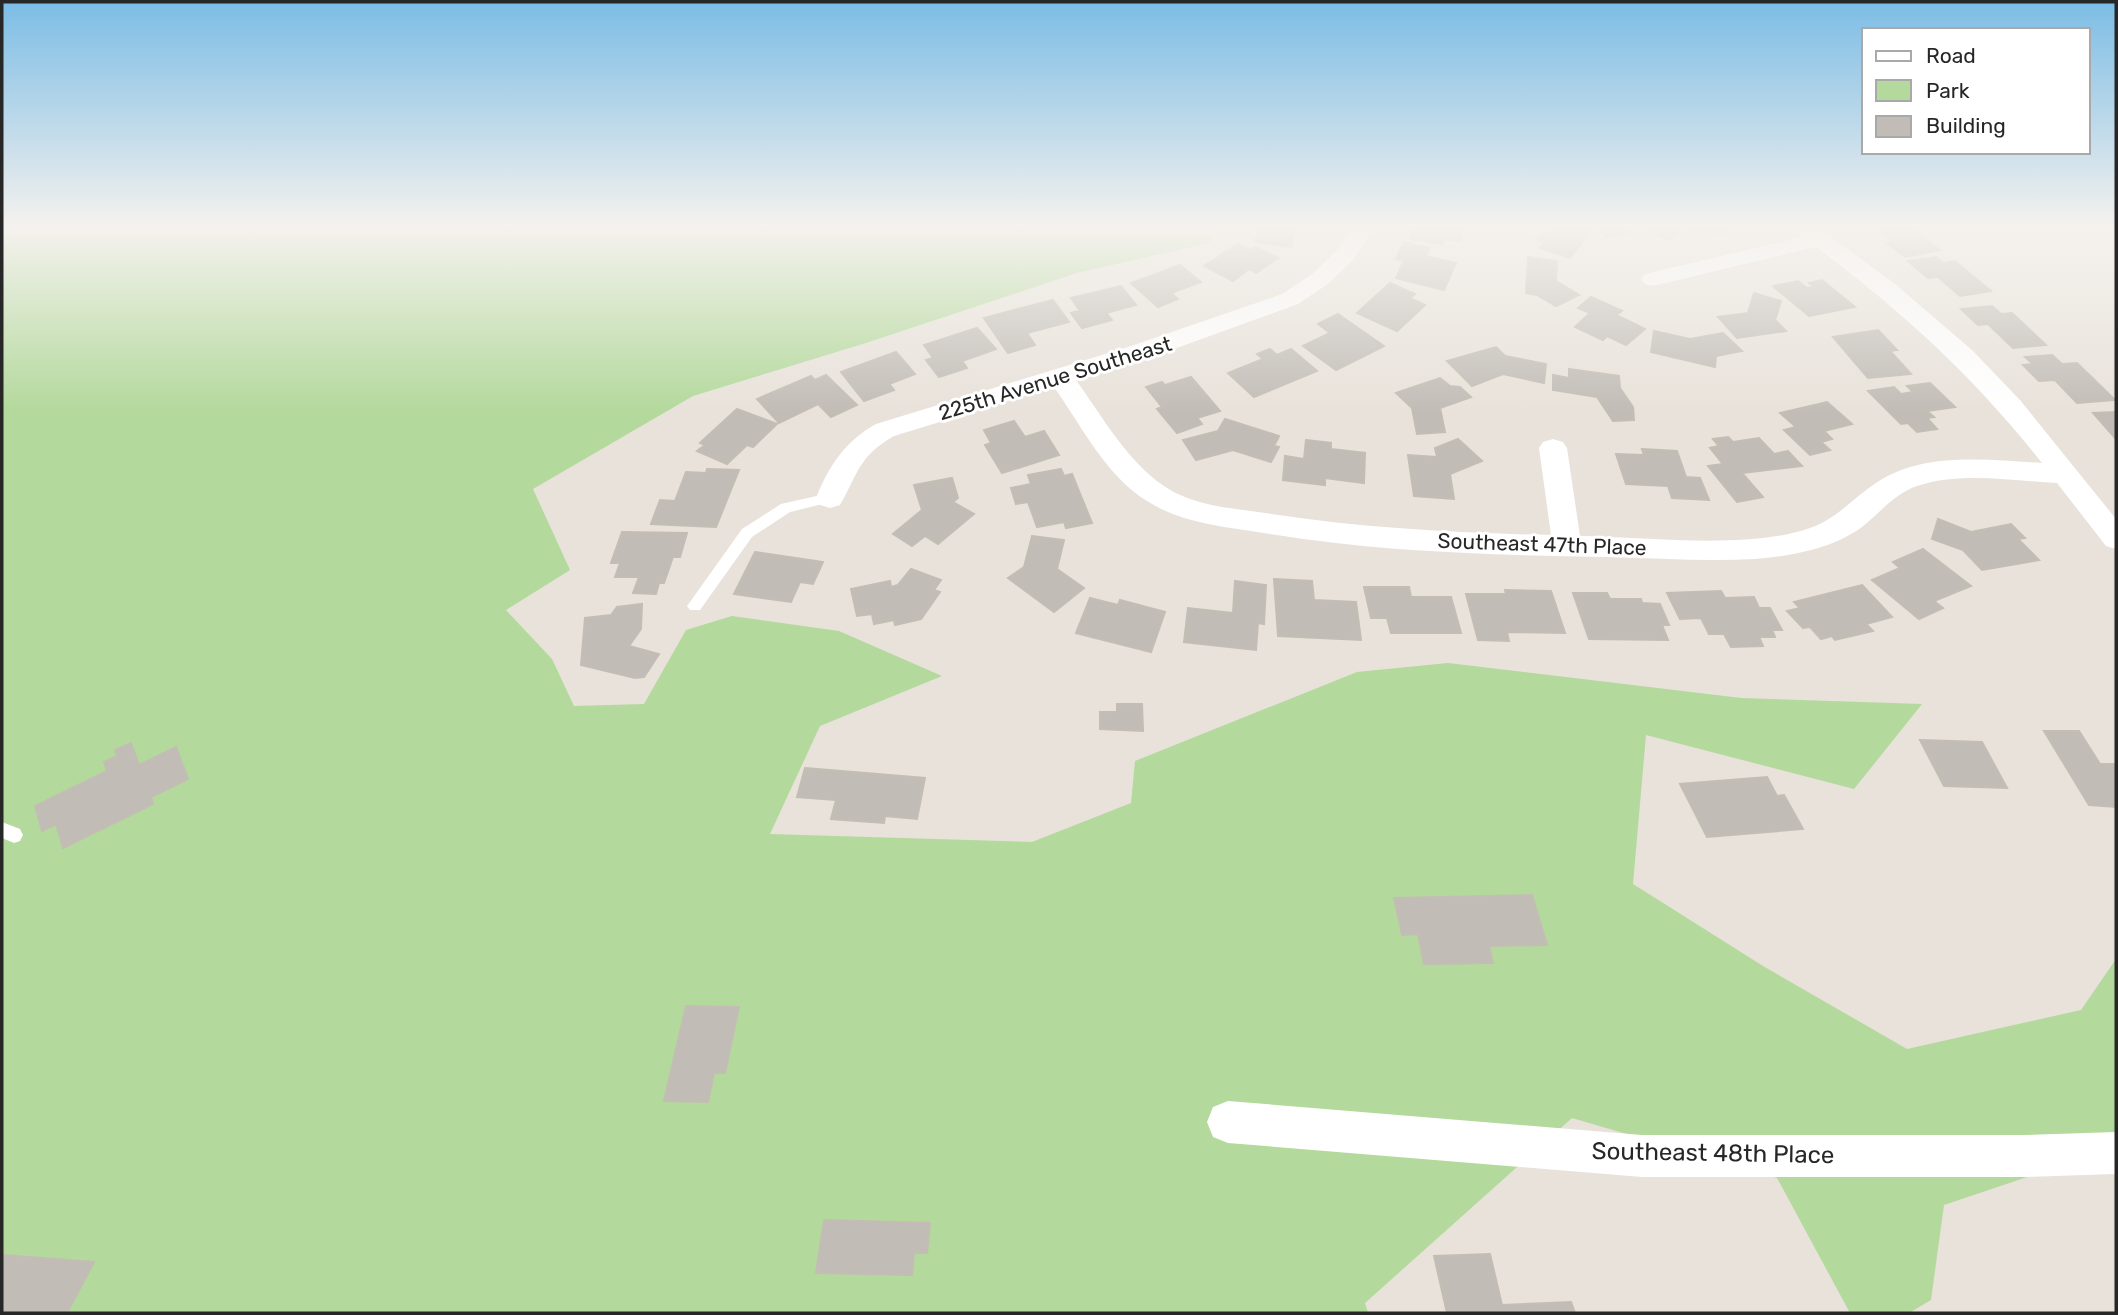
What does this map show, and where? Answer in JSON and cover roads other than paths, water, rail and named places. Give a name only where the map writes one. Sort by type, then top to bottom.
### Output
[{"type":"street","name":"225th Avenue Southeast","points":[[830,498],[846,463],[858,447],[886,430],[1140,352],[1290,299],[1306,288]]},
{"type":"street","points":[[1886,288],[1963,356],[2011,406],[2116,539]]},
{"type":"street","name":"Southeast 47th Place","points":[[1060,376],[1129,470],[1156,494],[1180,505],[1217,516],[1353,537],[1567,546],[1731,548],[1797,543],[1850,521],[1876,496],[1894,485],[1921,475],[1945,471],[2066,474]]},
{"type":"street","points":[[1553,448],[1567,546]]},
{"type":"street","name":"Southeast 48th Place","points":[[1228,1122],[1483,1140],[1642,1156],[2025,1156],[2116,1153]]},
{"type":"lane","points":[[695,606],[747,533],[786,508],[830,498]]}]
